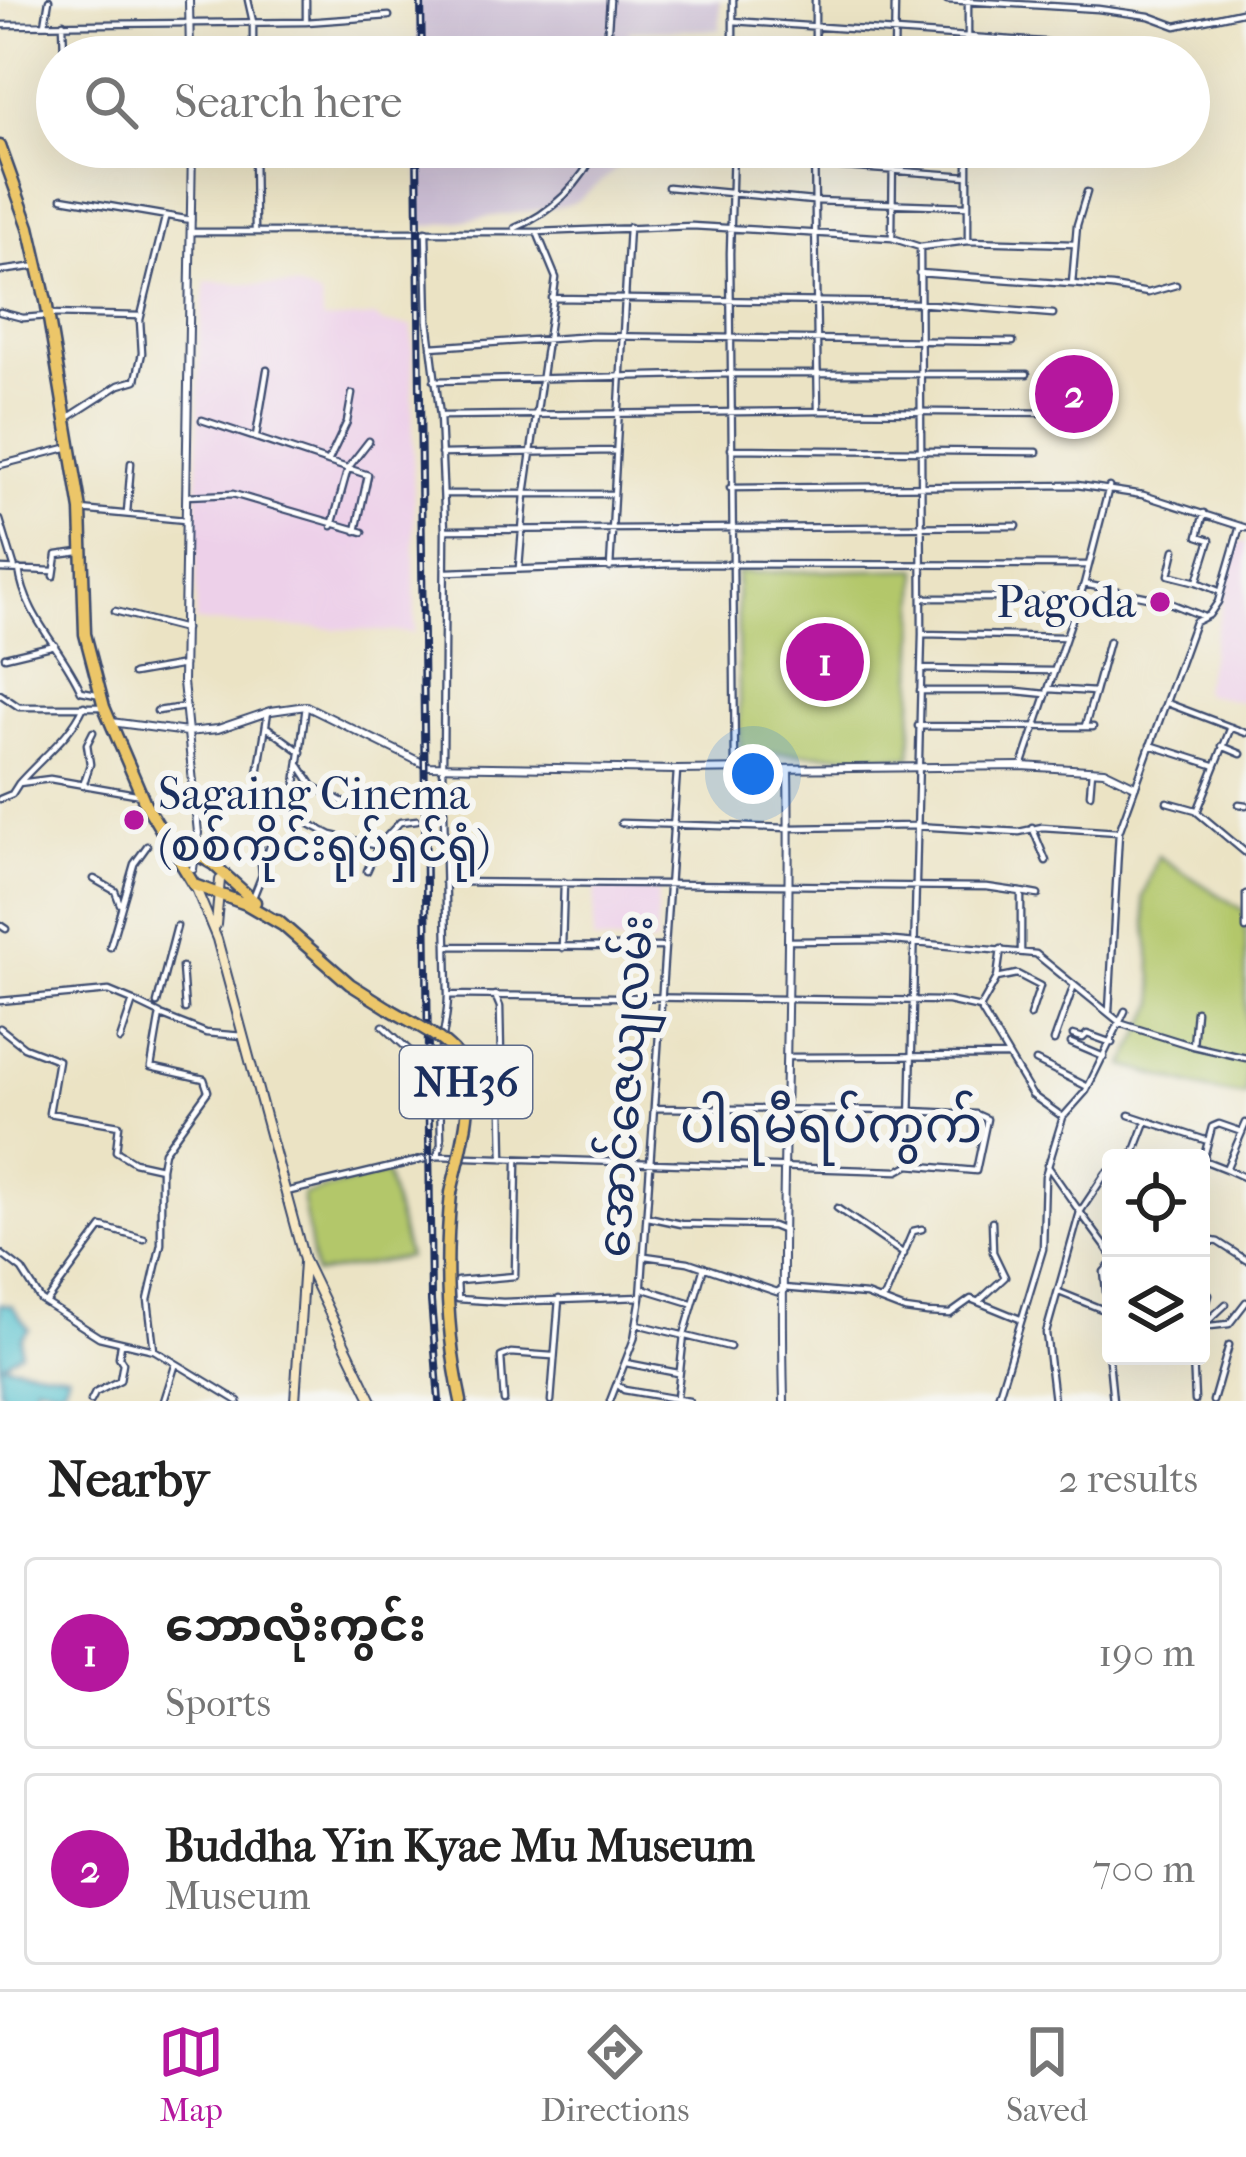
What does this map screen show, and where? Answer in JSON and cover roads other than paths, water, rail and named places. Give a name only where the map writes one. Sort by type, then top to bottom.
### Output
[{"type":"highway","name":"NH36","points":[[0,146],[4,171],[38,266],[48,315],[81,510],[85,634],[103,700],[141,795],[194,872],[252,900],[350,984],[443,1042],[464,1069],[467,1107],[452,1193],[450,1348],[461,1401]]},
{"type":"highway","name":"NH36","points":[[159,827],[194,872],[214,878],[284,926]]},
{"type":"main road","points":[[194,872],[217,939],[304,1260],[372,1401]]},
{"type":"main road","points":[[214,878],[217,939]]},
{"type":"main road","points":[[295,1401],[304,1260]]},
{"type":"street","points":[[45,24],[49,0]]},
{"type":"street","points":[[189,0],[190,36]]},
{"type":"street","points":[[248,0],[253,36]]},
{"type":"street","points":[[306,0],[307,22]]},
{"type":"street","points":[[607,36],[610,0]]},
{"type":"street","points":[[734,0],[734,36]]},
{"type":"street","points":[[815,0],[815,36]]},
{"type":"street","points":[[894,33],[895,0]]},
{"type":"street","points":[[947,0],[1099,9],[1149,16],[1176,26],[1246,11]]},
{"type":"street","points":[[968,1],[968,36]]},
{"type":"street","points":[[0,25],[307,22],[389,16]]},
{"type":"street","points":[[734,21],[950,36]]},
{"type":"street","points":[[64,23],[64,36]]},
{"type":"street","points":[[191,168],[185,707],[196,810],[214,878]]},
{"type":"street","points":[[254,168],[255,232]]},
{"type":"street","points":[[509,230],[547,212],[586,168]]},
{"type":"street","points":[[734,168],[730,488],[735,769]]},
{"type":"street","points":[[814,168],[818,411]]},
{"type":"street","points":[[859,168],[968,176]]},
{"type":"street","points":[[968,168],[968,241]]},
{"type":"street","points":[[892,238],[893,171]]},
{"type":"street","points":[[668,188],[813,201],[968,206]]},
{"type":"street","points":[[1072,284],[1074,244],[1087,192]]},
{"type":"street","points":[[62,198],[191,220]]},
{"type":"street","points":[[66,419],[136,380],[142,353],[141,316],[165,218]]},
{"type":"street","points":[[191,232],[537,232],[629,226],[892,238],[920,247],[968,241],[1074,244]]},
{"type":"street","points":[[610,568],[629,226]]},
{"type":"street","points":[[426,231],[445,530],[442,766],[448,1027],[438,1055],[437,1156]]},
{"type":"street","points":[[519,570],[530,453],[556,278],[537,232]]},
{"type":"street","points":[[909,1166],[922,634],[920,247]]},
{"type":"street","points":[[0,271],[38,266]]},
{"type":"street","points":[[919,273],[1148,293],[1176,284]]},
{"type":"street","points":[[552,298],[918,303],[1053,314]]},
{"type":"street","points":[[0,312],[23,318],[141,316]]},
{"type":"street","points":[[430,347],[623,336],[1013,343]]},
{"type":"street","points":[[255,437],[267,370]]},
{"type":"street","points":[[434,380],[1027,374]]},
{"type":"street","points":[[328,461],[347,422],[352,394]]},
{"type":"street","points":[[440,416],[1079,413]]},
{"type":"street","points":[[186,496],[233,494],[359,532],[368,475],[202,420]]},
{"type":"street","points":[[332,526],[348,468],[369,441]]},
{"type":"street","points":[[0,465],[70,447]]},
{"type":"street","points":[[730,449],[1036,452]]},
{"type":"street","points":[[441,454],[616,451]]},
{"type":"street","points":[[127,513],[130,463]]},
{"type":"street","points":[[730,488],[1109,488],[1243,527],[1209,615],[1166,601]]},
{"type":"street","points":[[1022,766],[1084,584],[1109,488]]},
{"type":"street","points":[[443,494],[614,494]]},
{"type":"street","points":[[81,510],[185,520]]},
{"type":"street","points":[[1197,582],[1210,540],[1198,536],[1204,513]]},
{"type":"street","points":[[0,520],[27,604],[81,691],[103,700]]},
{"type":"street","points":[[445,530],[1017,526]]},
{"type":"street","points":[[1175,550],[1168,575],[1221,592]]},
{"type":"street","points":[[0,569],[54,573],[57,555],[84,551]]},
{"type":"street","points":[[445,572],[922,563],[1089,566]]},
{"type":"street","points":[[1084,584],[1153,598]]},
{"type":"street","points":[[922,598],[1078,603],[1102,611],[1117,606]]},
{"type":"street","points":[[115,611],[184,628]]},
{"type":"street","points":[[1109,1010],[1120,832],[1195,622],[1202,616]]},
{"type":"street","points":[[922,634],[1067,637]]},
{"type":"street","points":[[918,726],[1089,726],[1109,641]]},
{"type":"street","points":[[4,657],[56,645]]},
{"type":"street","points":[[133,674],[184,664]]},
{"type":"street","points":[[921,669],[1055,671]]},
{"type":"street","points":[[920,691],[1095,692]]},
{"type":"street","points":[[0,694],[19,707],[46,710],[103,700]]},
{"type":"street","points":[[1166,702],[1246,733]]},
{"type":"street","points":[[0,799],[12,794],[38,759],[74,728],[84,706]]},
{"type":"street","points":[[306,706],[294,817],[331,836],[378,846]]},
{"type":"street","points":[[111,722],[187,733],[306,706],[425,765],[677,770],[1022,766],[1092,770],[1135,786]]},
{"type":"street","points":[[158,711],[185,707]]},
{"type":"street","points":[[258,773],[268,712]]},
{"type":"street","points":[[1197,810],[1231,727]]},
{"type":"street","points":[[268,728],[302,752]]},
{"type":"street","points":[[83,786],[90,764],[87,744],[93,732]]},
{"type":"street","points":[[1150,745],[1214,765]]},
{"type":"street","points":[[1222,746],[1241,754]]},
{"type":"street","points":[[300,766],[314,786],[354,808]]},
{"type":"street","points":[[784,1401],[788,769]]},
{"type":"street","name":"အောင်ဇေယျလမ်း","points":[[610,1401],[626,1363],[642,1288],[677,770]]},
{"type":"street","points":[[1090,794],[1092,770]]},
{"type":"street","points":[[19,783],[50,779],[141,795]]},
{"type":"street","points":[[1167,802],[1197,810],[1246,853]]},
{"type":"street","points":[[194,872],[196,810]]},
{"type":"street","points":[[367,871],[378,846],[400,821],[417,820]]},
{"type":"street","points":[[621,824],[1120,832]]},
{"type":"street","points":[[1031,827],[1046,861]]},
{"type":"street","points":[[252,900],[273,836]]},
{"type":"street","points":[[259,838],[262,875]]},
{"type":"street","points":[[110,947],[134,864],[147,847]]},
{"type":"street","points":[[94,879],[115,891],[121,909]]},
{"type":"street","points":[[446,882],[987,886],[1038,895]]},
{"type":"street","points":[[562,948],[564,882]]},
{"type":"street","points":[[1021,892],[1021,952]]},
{"type":"street","points":[[1246,894],[1246,929]]},
{"type":"street","points":[[157,1003],[177,926]]},
{"type":"street","points":[[789,941],[913,942],[1036,954],[1122,1024],[1246,1058]]},
{"type":"street","points":[[447,946],[664,947]]},
{"type":"street","points":[[980,1008],[997,978],[1001,950]]},
{"type":"street","points":[[182,967],[185,1009]]},
{"type":"street","points":[[997,978],[1017,974],[1039,983],[1030,1016]]},
{"type":"street","points":[[1054,1040],[1074,985]]},
{"type":"street","points":[[0,1001],[109,991],[206,1033],[243,1036]]},
{"type":"street","points":[[448,995],[948,1001],[980,1008],[1032,1095],[1063,1117]]},
{"type":"street","points":[[495,995],[500,1007],[503,1159]]},
{"type":"street","points":[[120,1040],[133,1001]]},
{"type":"street","points":[[998,1401],[1045,1235],[1047,1166],[1063,1117],[1088,1087],[1125,1011]]},
{"type":"street","points":[[1193,1046],[1196,1011]]},
{"type":"street","points":[[154,1350],[148,1300],[161,1244],[164,1152],[208,1090],[204,1079],[151,1066],[160,1014]]},
{"type":"street","points":[[382,1026],[440,1079]]},
{"type":"street","points":[[0,1028],[24,1047],[58,1060],[49,1113],[119,1125],[116,1151],[134,1162],[161,1168]]},
{"type":"street","points":[[1104,1057],[1072,1039],[1087,1034],[1112,1043]]},
{"type":"street","points":[[787,1057],[1006,1056]]},
{"type":"street","points":[[1036,1061],[1088,1087]]},
{"type":"street","points":[[286,1192],[437,1156],[976,1171],[987,1125],[987,1119],[976,1114],[654,1108]]},
{"type":"street","points":[[1129,1115],[1208,1141]]},
{"type":"street","points":[[1136,1149],[1146,1122]]},
{"type":"street","points":[[1226,1169],[1246,1123]]},
{"type":"street","points":[[1242,1132],[1216,1124],[1203,1160],[1246,1178]]},
{"type":"street","points":[[517,1160],[515,1276],[452,1282],[458,1299],[641,1297]]},
{"type":"street","points":[[1047,1166],[1102,1242]]},
{"type":"street","points":[[1054,1401],[1046,1333],[1080,1213],[1102,1179]]},
{"type":"street","points":[[837,1208],[904,1254]]},
{"type":"street","points":[[648,1217],[681,1224],[782,1230]]},
{"type":"street","points":[[979,1301],[1005,1276],[993,1252],[992,1221]]},
{"type":"street","points":[[46,1303],[102,1227],[144,1239]]},
{"type":"street","points":[[880,1299],[886,1297],[915,1229],[922,1229]]},
{"type":"street","points":[[1210,1241],[1246,1260]]},
{"type":"street","points":[[0,1253],[22,1270],[46,1303],[99,1337],[154,1350],[238,1401]]},
{"type":"street","points":[[645,1256],[704,1267],[777,1292],[783,1288],[827,1289],[880,1299],[905,1310],[950,1314],[968,1298],[1022,1320]]},
{"type":"street","points":[[676,1397],[683,1335],[704,1267]]},
{"type":"street","points":[[642,1288],[691,1303]]},
{"type":"street","points":[[1059,1292],[1102,1309]]},
{"type":"street","points":[[550,1401],[559,1297]]},
{"type":"street","points":[[1210,1325],[1229,1324],[1246,1302]]},
{"type":"street","points":[[1210,1318],[1226,1304]]},
{"type":"street","points":[[637,1324],[730,1347]]},
{"type":"street","points":[[91,1401],[95,1393],[119,1380],[121,1344]]},
{"type":"street","points":[[1213,1401],[1228,1345]]},
{"type":"street","points":[[504,1401],[501,1357],[512,1353],[554,1357]]},
{"type":"street","points":[[626,1363],[679,1374]]},
{"type":"street","points":[[1109,1365],[1113,1401]]},
{"type":"street","points":[[1193,1365],[1195,1401]]},
{"type":"street","points":[[164,1401],[175,1366]]},
{"type":"street","points":[[617,1384],[656,1397],[689,1401]]},
{"type":"water","points":[[0,1304],[12,1306],[29,1329],[21,1338],[21,1352],[2,1364],[68,1374],[63,1387],[35,1383],[34,1401],[8,1401],[0,1390]]},
{"type":"railway","points":[[421,0],[422,36]]},
{"type":"railway","points":[[417,168],[431,1301],[439,1401]]},
{"type":"place","name":"Buddha Yin Kyae Mu Museum","points":[[1074,394]]},
{"type":"place","name":"Pagoda","points":[[1160,602]]},
{"type":"place","name":"ဘောလုံးကွင်း","points":[[825,662]]},
{"type":"place","name":"Sagaing Cinema (စစ်ကိုင်းရုပ်ရှင်ရုံ)","points":[[134,820]]},
{"type":"district","name":"ပါရမီရပ်ကွက်","points":[[831,1125]]}]
